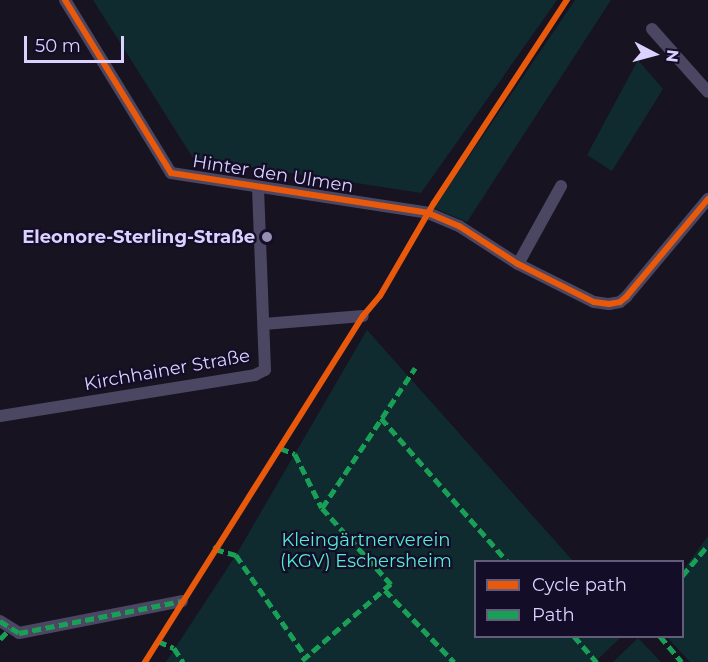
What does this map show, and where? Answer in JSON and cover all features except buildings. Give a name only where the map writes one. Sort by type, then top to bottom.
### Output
[{"type":"street","name":"Hinter den Ulmen","points":[[65,0],[171,173],[428,213],[459,226],[518,264]]},
{"type":"street","points":[[652,29],[708,92]]},
{"type":"street","points":[[561,186],[518,264],[594,302],[609,304],[620,302],[708,199]]},
{"type":"street","name":"Kirchhainer Straße","points":[[0,416],[255,375],[265,370],[258,187]]},
{"type":"street","points":[[264,324],[363,316]]},
{"type":"street","points":[[0,639],[5,625],[19,633],[182,601]]},
{"type":"green space","points":[[93,0],[557,0],[421,193],[193,158]]},
{"type":"green space","points":[[575,0],[611,0],[467,222],[434,208]]},
{"type":"green space","points":[[638,60],[663,89],[612,171],[587,155]]},
{"type":"green space","name":"Kleingärtnerverein (KGV) Eschersheim","points":[[367,330],[572,560],[474,560],[474,638],[620,638],[595,662],[166,662],[236,555]]},
{"type":"green space","points":[[708,536],[708,662],[690,662],[668,638],[684,638],[684,569]]},
{"type":"green space","points":[[638,638],[661,662],[613,662]]},
{"type":"marked path","points":[[322,508],[415,368]]},
{"type":"marked path","points":[[381,418],[506,560]]},
{"type":"marked path","points":[[280,448],[295,454],[322,508],[391,584],[302,661]]},
{"type":"marked path","points":[[684,574],[708,545]]},
{"type":"marked path","points":[[217,546],[215,549],[236,555],[306,657]]},
{"type":"marked path","points":[[385,590],[454,662]]},
{"type":"marked path","points":[[0,621],[19,633],[182,601]]},
{"type":"marked path","points":[[0,639],[10,629]]},
{"type":"marked path","points":[[576,638],[597,662]]},
{"type":"marked path","points":[[662,638],[682,662]]},
{"type":"marked path","points":[[155,645],[158,641],[174,648],[183,662]]},
{"type":"cycle path","points":[[65,0],[171,173],[428,213],[459,226],[518,264],[594,302],[609,304],[620,302],[626,297],[708,199]]},
{"type":"cycle path","points":[[145,662],[363,316],[380,296],[434,203],[567,0]]},
{"type":"place","name":"Eleonore-Sterling-Straße","points":[[267,237]]}]
